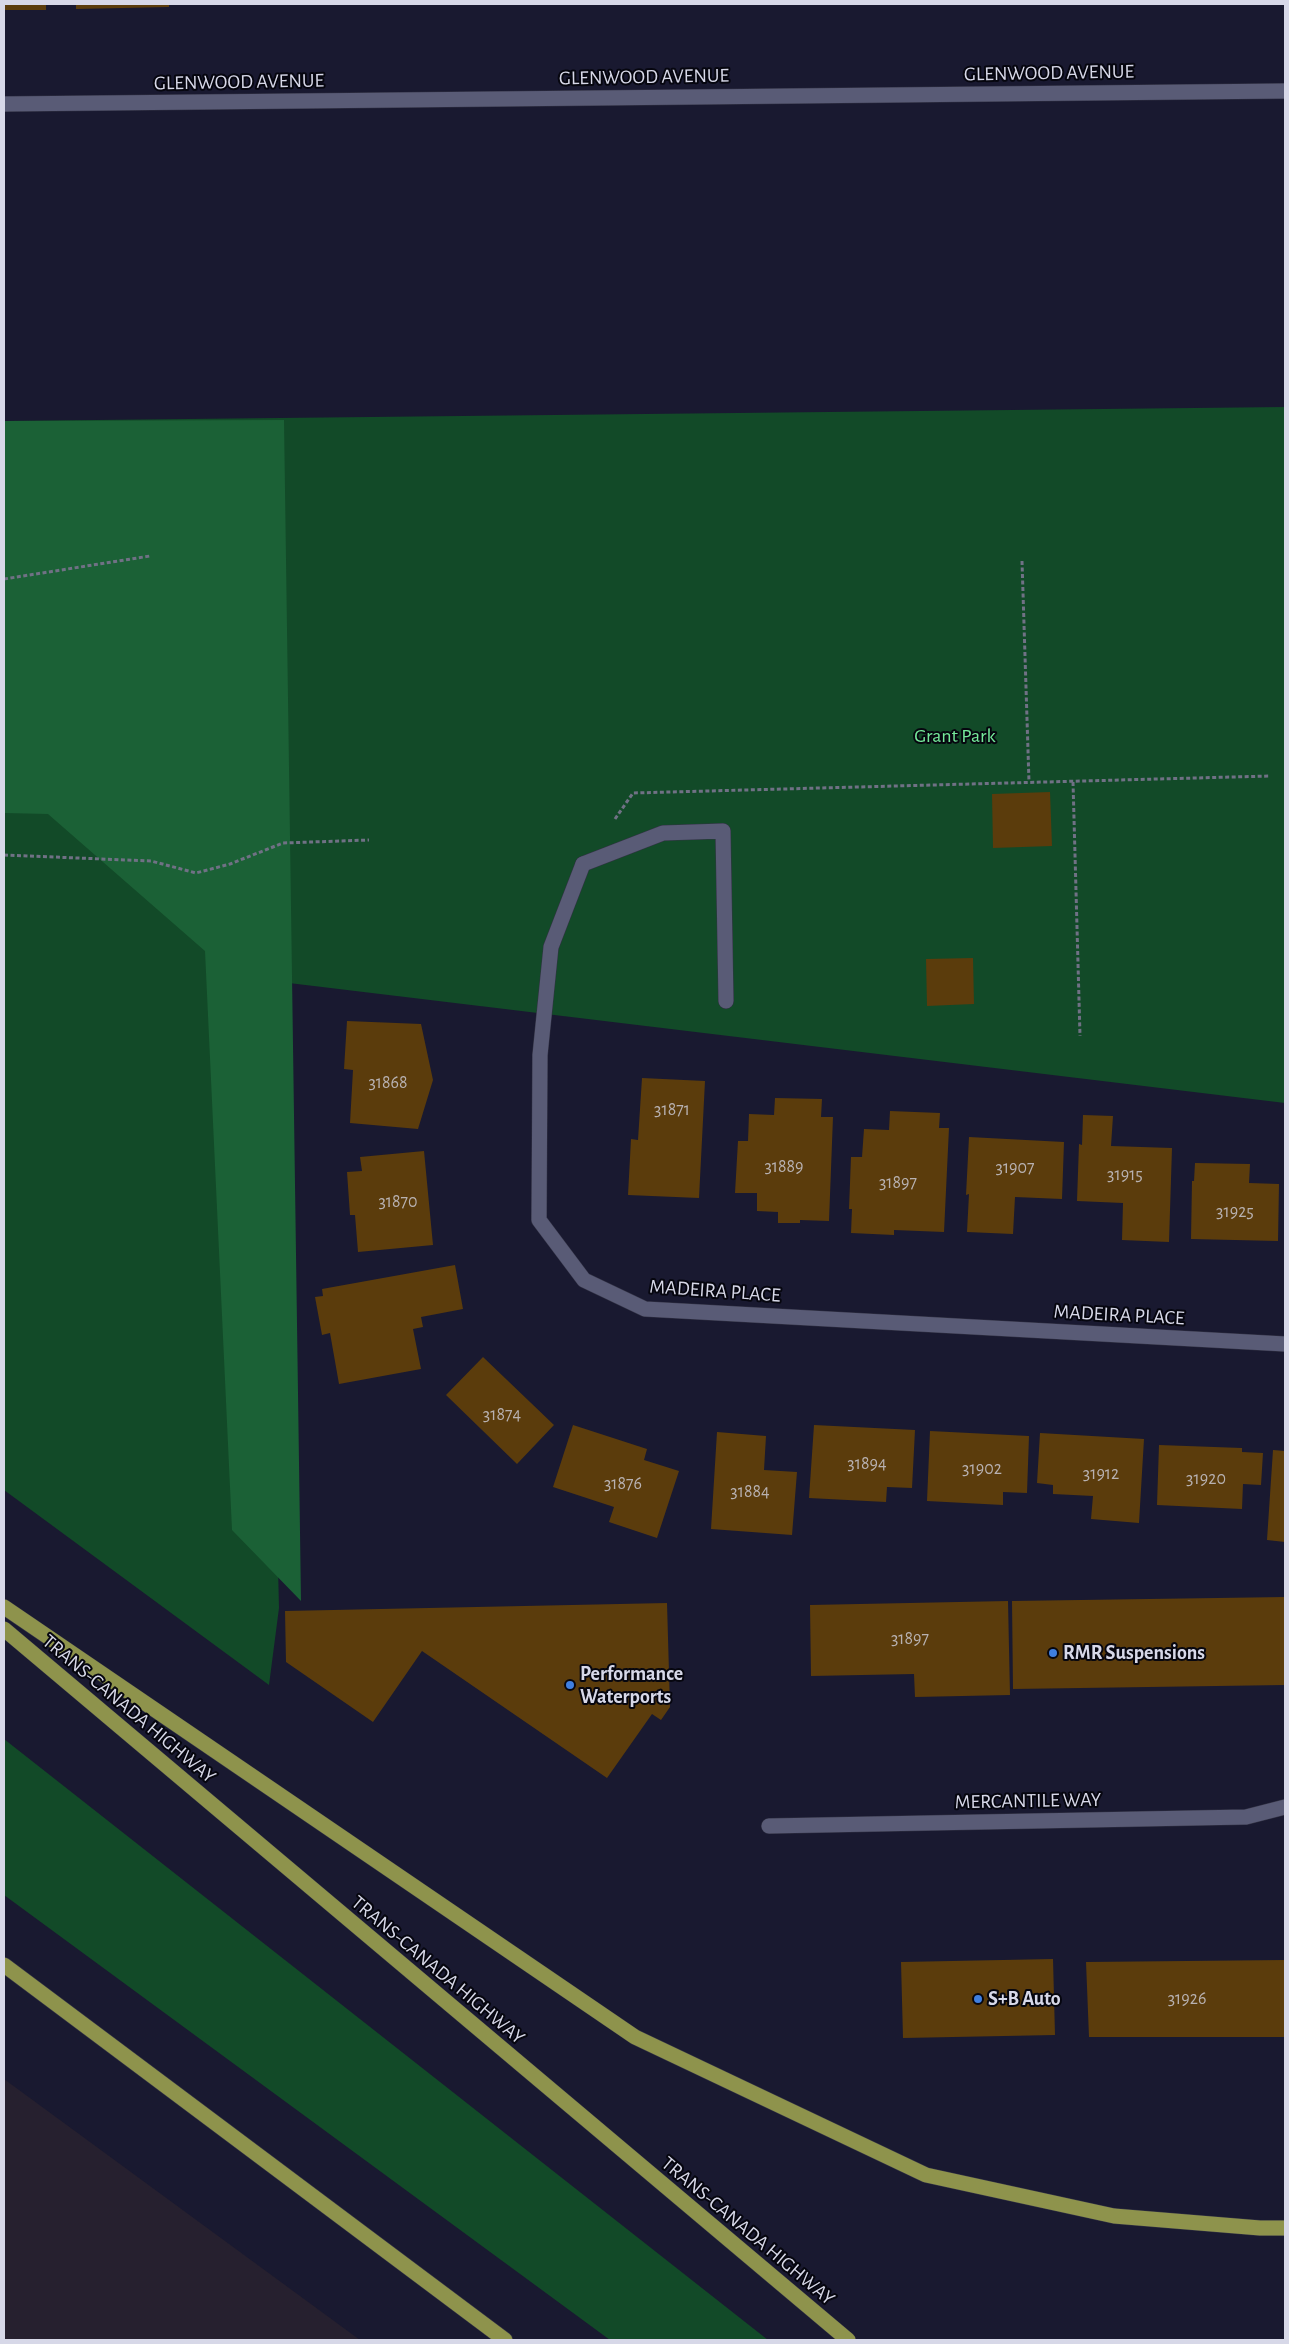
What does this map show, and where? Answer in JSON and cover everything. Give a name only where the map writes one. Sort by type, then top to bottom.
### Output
[{"type":"highway","points":[[4,1607],[634,2037],[926,2175],[1114,2216],[1260,2228],[1285,2228]]},
{"type":"highway","name":"TRANS-CANADA HIGHWAY","points":[[4,1630],[848,2340]]},
{"type":"highway","points":[[4,1965],[505,2340]]},
{"type":"street","name":"GLENWOOD AVENUE","points":[[4,104],[1285,91]]},
{"type":"street","name":"MADEIRA PLACE","points":[[726,1001],[723,831],[662,834],[583,864],[551,947],[540,1055],[539,1220],[584,1280],[645,1309],[1285,1344]]},
{"type":"street","name":"MERCANTILE WAY","points":[[770,1826],[1246,1817],[1285,1807]]},
{"type":"path","points":[[4,579],[150,556]]},
{"type":"path","points":[[1022,561],[1029,782]]},
{"type":"path","points":[[611,825],[633,794],[1270,776]]},
{"type":"path","points":[[1072,782],[1080,1036]]},
{"type":"path","points":[[4,856],[151,861],[196,873],[230,864],[283,843],[369,840]]},
{"type":"shaded area","points":[[4,2079],[360,2340],[4,2340]]},
{"type":"green space","name":"Grant Park","points":[[1285,407],[1285,1103],[264,980],[279,1608],[269,1685],[4,1490],[4,421]]},
{"type":"green space","points":[[284,420],[301,1601],[232,1530],[205,951],[48,814],[4,813],[4,421]]},
{"type":"green space","points":[[4,1739],[768,2340],[610,2340],[4,1895]]},
{"type":"building","points":[[4,4],[46,4],[46,10],[4,10]]},
{"type":"building","points":[[76,4],[169,4],[169,7],[76,9]]},
{"type":"building","points":[[1050,792],[1052,846],[993,848],[992,794]]},
{"type":"building","points":[[973,958],[974,1004],[927,1006],[926,959]]},
{"type":"building","points":[[347,1021],[421,1024],[433,1080],[418,1129],[350,1123],[353,1070],[344,1069]]},
{"type":"building","points":[[642,1078],[705,1081],[699,1198],[628,1195],[631,1139],[638,1140]]},
{"type":"building","points":[[775,1098],[822,1099],[821,1117],[833,1117],[829,1221],[800,1220],[800,1223],[778,1223],[778,1212],[757,1211],[757,1193],[735,1193],[738,1141],[748,1141],[749,1114],[774,1115]]},
{"type":"building","points":[[890,1111],[940,1113],[939,1128],[949,1128],[944,1232],[894,1230],[894,1235],[851,1233],[852,1209],[849,1209],[851,1157],[862,1157],[864,1129],[889,1130]]},
{"type":"building","points":[[1083,1115],[1113,1116],[1111,1146],[1172,1148],[1169,1242],[1122,1240],[1123,1203],[1077,1201],[1079,1144],[1082,1145]]},
{"type":"building","points":[[969,1137],[1064,1142],[1062,1199],[1015,1197],[1013,1234],[967,1232],[969,1194],[966,1195]]},
{"type":"building","points":[[424,1151],[433,1245],[358,1252],[355,1215],[350,1215],[347,1172],[362,1171],[360,1157]]},
{"type":"building","points":[[1195,1163],[1250,1164],[1249,1183],[1279,1184],[1278,1241],[1191,1239],[1192,1181],[1194,1181]]},
{"type":"building","points":[[455,1265],[463,1309],[421,1317],[423,1327],[413,1329],[421,1369],[339,1384],[330,1333],[322,1335],[315,1297],[323,1296],[322,1289]]},
{"type":"building","points":[[483,1357],[554,1425],[517,1464],[446,1395]]},
{"type":"building","points":[[573,1425],[647,1449],[644,1460],[679,1471],[657,1538],[609,1522],[614,1507],[553,1487]]},
{"type":"building","points":[[814,1425],[915,1430],[912,1488],[887,1487],[886,1502],[809,1498]]},
{"type":"building","points":[[930,1431],[1029,1436],[1027,1493],[1003,1492],[1003,1505],[927,1501]]},
{"type":"building","points":[[717,1432],[766,1436],[764,1470],[797,1472],[792,1535],[711,1529]]},
{"type":"building","points":[[1040,1433],[1144,1439],[1139,1523],[1091,1519],[1093,1496],[1053,1494],[1053,1485],[1037,1483]]},
{"type":"building","points":[[1159,1445],[1242,1448],[1242,1452],[1263,1453],[1261,1485],[1243,1484],[1242,1509],[1157,1505]]},
{"type":"building","points":[[1273,1450],[1285,1451],[1285,1542],[1267,1540]]},
{"type":"building","points":[[1285,1597],[1285,1685],[1013,1689],[1012,1601]]},
{"type":"building","points":[[1008,1601],[1010,1695],[915,1697],[914,1674],[811,1676],[810,1605]]},
{"type":"building","name":"Performance Waterports","points":[[667,1603],[670,1707],[661,1720],[652,1714],[607,1778],[422,1651],[373,1722],[286,1662],[285,1611]]},
{"type":"building","name":"S+B Auto","points":[[1053,1959],[1055,2035],[903,2038],[901,1962]]},
{"type":"building","points":[[1285,1960],[1285,2037],[1089,2037],[1086,1962]]},
{"type":"place","name":"RMR Suspensions","points":[[1053,1653]]},
{"type":"place","name":"Performance Waterports","points":[[570,1685]]},
{"type":"place","name":"S+B Auto","points":[[978,1999]]}]
